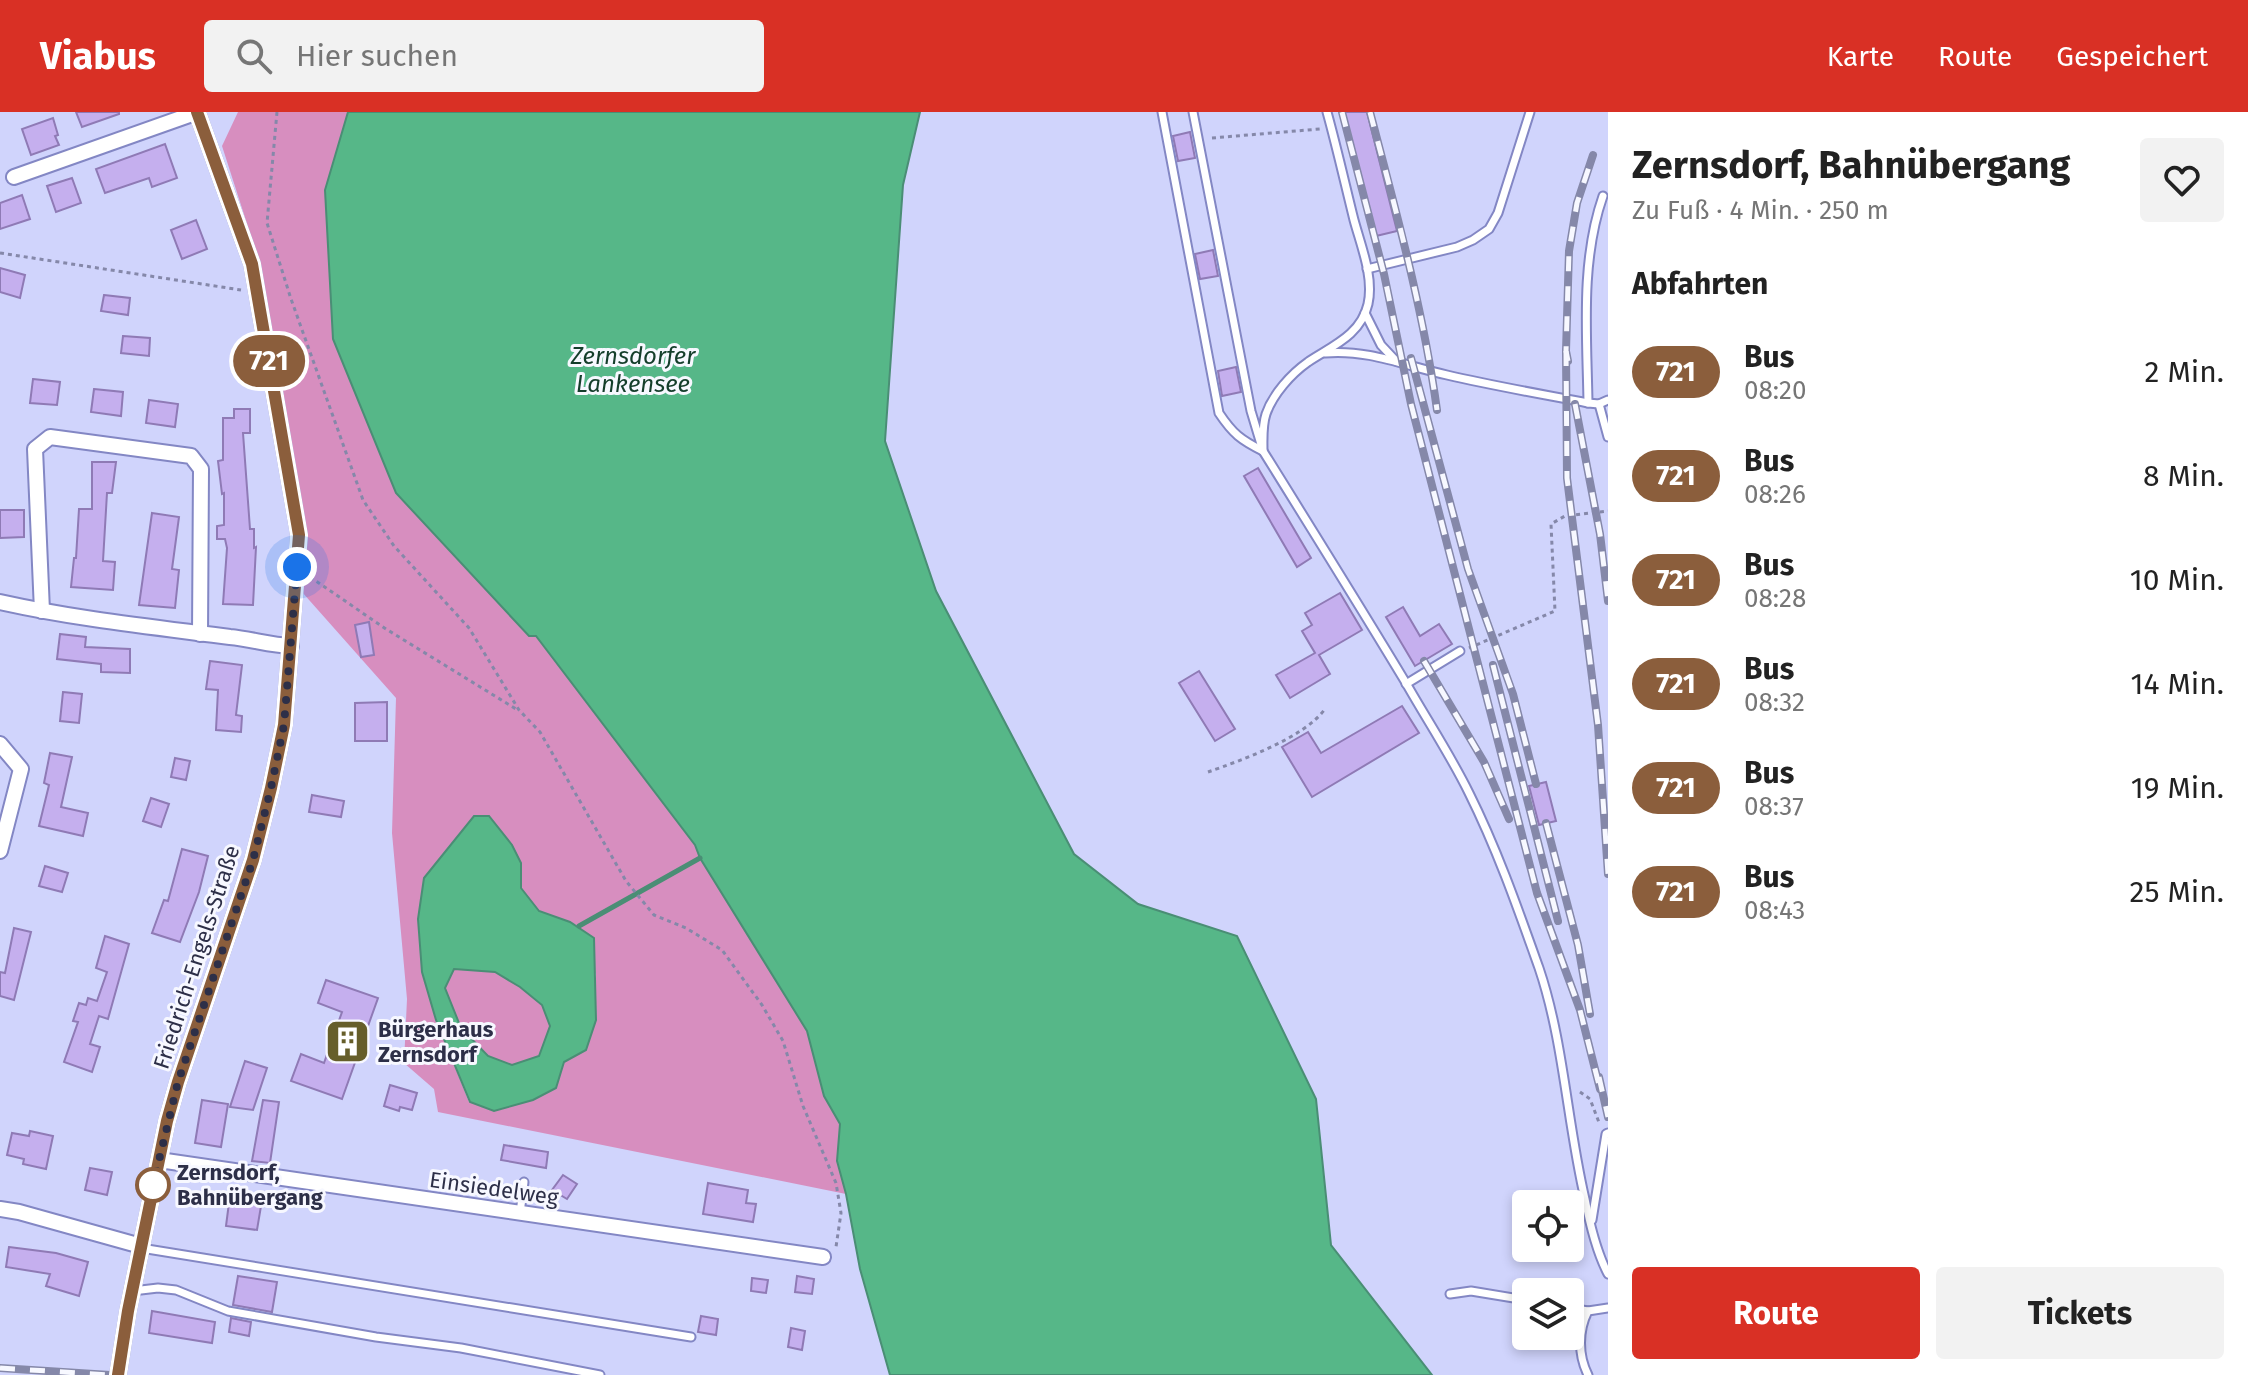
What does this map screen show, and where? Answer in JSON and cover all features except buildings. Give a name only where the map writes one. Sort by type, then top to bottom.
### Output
[{"type":"street","points":[[14,177],[198,112]]},
{"type":"street","name":"Friedrich-Engels-Straße","points":[[118,1375],[132,1289],[178,1082],[253,860],[271,788],[284,725],[297,567],[299,535],[252,264],[198,112]]},
{"type":"street","points":[[42,611],[35,449],[50,437],[191,456],[201,469],[200,634]]},
{"type":"street","points":[[0,602],[42,611],[291,646]]},
{"type":"street","points":[[0,744],[21,769],[0,851]]},
{"type":"street","name":"Einsiedelweg","points":[[159,1160],[823,1257]]},
{"type":"street","points":[[0,1209],[141,1247]]},
{"type":"lane","points":[[1162,112],[1219,413],[1232,433],[1263,451]]},
{"type":"lane","points":[[1193,112],[1251,411],[1263,451],[1468,791],[1493,848],[1540,971],[1551,1012],[1580,1179],[1601,1260],[1608,1274]]},
{"type":"lane","points":[[1263,451],[1266,413],[1277,394],[1290,377],[1307,363],[1355,331],[1369,302],[1367,269],[1327,112]]},
{"type":"lane","points":[[1367,269],[1457,247],[1482,236],[1498,213],[1530,112]]},
{"type":"lane","points":[[1588,403],[1590,247],[1603,196]]},
{"type":"lane","points":[[1365,313],[1381,345],[1397,362]]},
{"type":"lane","points":[[1323,353],[1347,351],[1446,375],[1588,403],[1599,404],[1608,400]]},
{"type":"lane","points":[[1599,404],[1608,437]]},
{"type":"lane","points":[[1406,684],[1460,651]]},
{"type":"lane","points":[[1591,1226],[1607,1134]]},
{"type":"lane","points":[[520,1213],[524,1182]]},
{"type":"lane","points":[[141,1247],[691,1337]]},
{"type":"lane","points":[[132,1289],[176,1290],[228,1311],[476,1350],[600,1375]]},
{"type":"lane","points":[[1450,1294],[1471,1291],[1512,1298]]},
{"type":"lane","points":[[1584,1310],[1608,1308]]},
{"type":"lane","points":[[1588,1311],[1580,1341],[1588,1375]]},
{"type":"path","points":[[277,112],[267,223],[363,500],[394,546],[469,628],[519,710],[540,732],[626,881],[654,915],[686,928],[722,950],[762,1005],[783,1041],[803,1106],[836,1183],[841,1213],[835,1255],[823,1257]]},
{"type":"path","points":[[1198,139],[1331,128]]},
{"type":"path","points":[[0,253],[238,291],[256,287]]},
{"type":"path","points":[[1460,651],[1555,611],[1551,524],[1565,516],[1608,511]]},
{"type":"path","points":[[297,567],[386,629],[519,710]]},
{"type":"path","points":[[1208,772],[1276,744],[1317,720],[1325,709]]},
{"type":"path","points":[[1565,1087],[1590,1099],[1598,1123],[1607,1134]]},
{"type":"shaded area","points":[[238,112],[348,112],[325,190],[333,339],[396,493],[536,636],[695,845],[807,1031],[824,1096],[840,1124],[837,1161],[846,1194],[438,1112],[434,1089],[404,1063],[407,999],[392,833],[396,698],[302,592],[306,530],[258,258],[222,146]],"holes":[[[474,816],[521,863],[521,888],[539,911],[579,926],[596,975],[586,1050],[469,1102],[436,1020]]]},
{"type":"shaded area","points":[[454,969],[495,972],[542,1005],[550,1026],[539,1056],[512,1065],[488,1056],[460,1028],[445,988]]},
{"type":"water","name":"Zernsdorfer Lankensee","points":[[348,112],[920,112],[903,185],[885,441],[936,591],[1074,854],[1138,904],[1237,936],[1316,1099],[1331,1245],[1432,1375],[890,1375],[860,1269],[837,1161],[840,1124],[824,1096],[807,1031],[700,858],[695,845],[536,636],[529,636],[396,493],[333,339],[325,190]]},
{"type":"water","points":[[474,816],[489,816],[512,845],[521,863],[521,888],[539,911],[570,922],[594,938],[596,1020],[586,1050],[564,1062],[556,1088],[533,1100],[494,1111],[470,1102],[436,1020],[422,972],[418,919],[424,878]],"holes":[[[454,969],[495,972],[542,1005],[550,1026],[539,1056],[512,1065],[488,1056],[461,1028],[445,988]]]},
{"type":"waterway","points":[[579,926],[700,858]]},
{"type":"railway","points":[[1342,112],[1384,274],[1411,404],[1537,893],[1580,1010],[1600,1089]]},
{"type":"railway","points":[[1370,112],[1417,297],[1437,410]]},
{"type":"railway","points":[[1568,361],[1569,251],[1577,203],[1593,155]]},
{"type":"railway","points":[[1566,351],[1567,478],[1598,725],[1608,874]]},
{"type":"railway","points":[[1411,358],[1468,569],[1513,694],[1536,784]]},
{"type":"railway","points":[[1575,404],[1600,534],[1608,601]]},
{"type":"railway","points":[[1424,661],[1484,762],[1509,819]]},
{"type":"railway","points":[[1493,665],[1558,921]]},
{"type":"railway","points":[[1546,823],[1578,945],[1590,1014]]},
{"type":"railway","points":[[1599,1077],[1608,1117]]},
{"type":"railway","points":[[0,1368],[110,1375]]},
{"type":"bus line","name":"721","points":[[118,1375],[167,1121],[253,860],[271,788],[284,725],[299,535],[252,264],[197,112]]},
{"type":"place","name":"Bürgerhaus Zernsdorf","points":[[347,1042]]},
{"type":"place","name":"Zernsdorf, Bahnübergang","points":[[153,1185]]},
{"type":"route","points":[[153,1185],[178,1082],[253,860],[271,788],[284,725],[297,567]]}]
